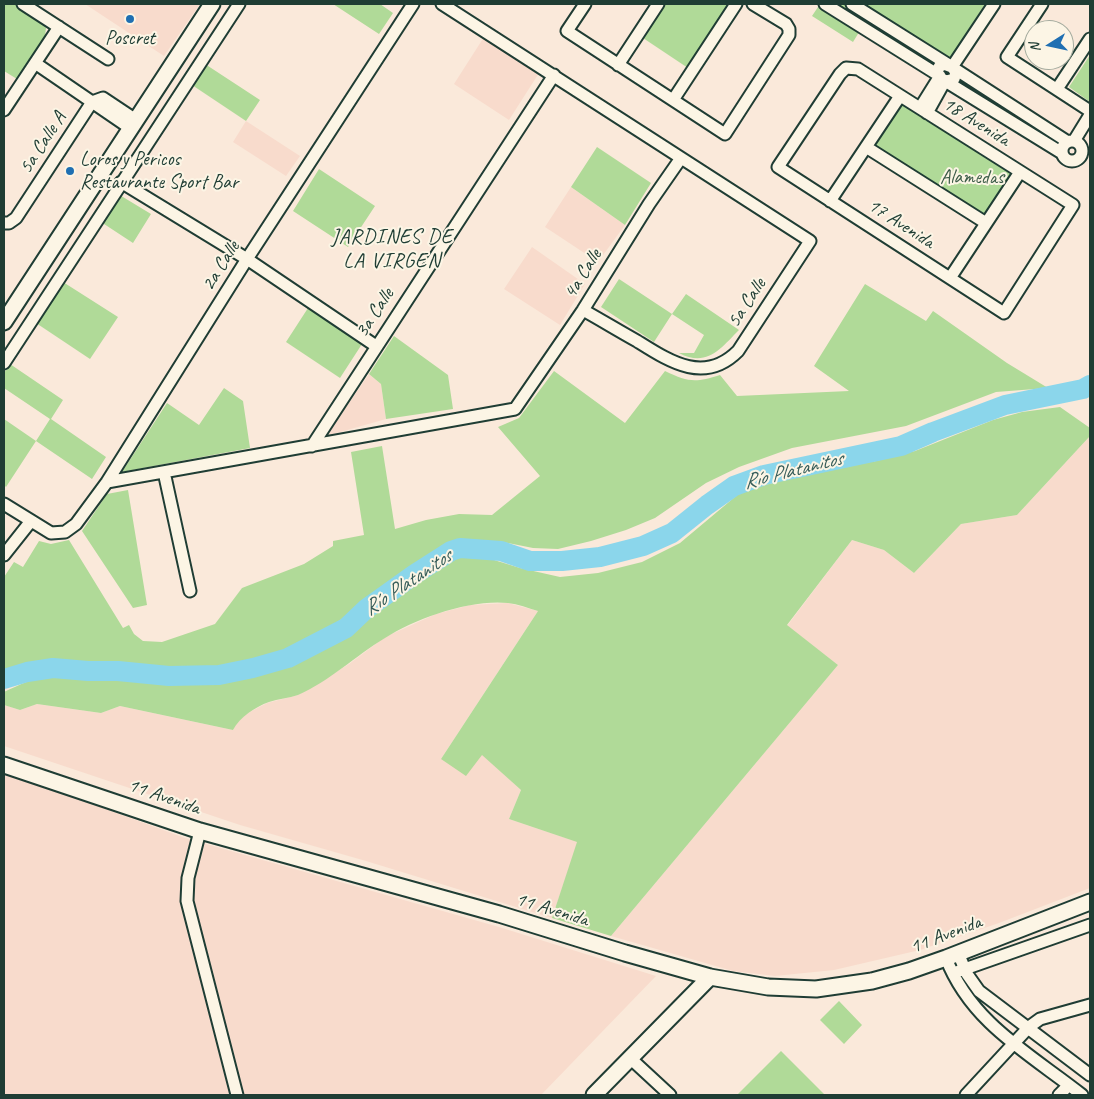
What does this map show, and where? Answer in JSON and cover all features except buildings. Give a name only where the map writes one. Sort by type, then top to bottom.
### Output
[{"type":"main road","points":[[4,322],[212,4]]},
{"type":"main road","name":"11 Avenida","points":[[4,765],[200,831],[499,914],[710,977],[768,987],[816,989],[872,981],[909,971],[1090,902]]},
{"type":"main road","points":[[594,1095],[710,977]]},
{"type":"street","points":[[23,4],[108,59]]},
{"type":"street","points":[[4,363],[239,4]]},
{"type":"street","name":"2a Calle","points":[[31,521],[51,533],[65,532],[76,524],[107,482],[247,259],[413,4]]},
{"type":"street","points":[[442,4],[681,158]]},
{"type":"street","points":[[585,4],[567,31],[725,134],[788,37],[789,29],[784,23],[753,4]]},
{"type":"street","points":[[618,64],[658,4]]},
{"type":"street","points":[[673,100],[736,4]]},
{"type":"street","points":[[825,4],[943,78],[1071,145]]},
{"type":"street","points":[[852,4],[1071,145]]},
{"type":"street","points":[[952,67],[994,4]]},
{"type":"street","points":[[1042,4],[1007,57],[1090,111]]},
{"type":"street","points":[[4,110],[59,27]]},
{"type":"street","points":[[1056,89],[1090,39]]},
{"type":"street","points":[[35,63],[133,124]]},
{"type":"street","points":[[943,78],[938,70],[939,67],[942,65],[952,67]]},
{"type":"street","name":"18 Avenida","points":[[778,167],[840,74],[848,68],[860,70],[1073,205],[1004,313]]},
{"type":"street","name":"3a Calle","points":[[312,446],[554,75]]},
{"type":"street","points":[[924,111],[943,78]]},
{"type":"street","points":[[830,201],[900,96]]},
{"type":"street","name":"5a Calle A","points":[[4,223],[16,218],[97,100]]},
{"type":"street","points":[[1071,145],[1090,115]]},
{"type":"street","points":[[1071,145],[1090,126]]},
{"type":"street","points":[[866,147],[986,223]]},
{"type":"street","name":"5a Calle","points":[[583,310],[674,363],[693,368],[722,364],[738,351],[810,241],[681,158]]},
{"type":"street","name":"4a Calle","points":[[312,446],[515,409],[583,310],[649,204],[681,158]]},
{"type":"street","name":"17 Avenida","points":[[778,167],[1004,313]]},
{"type":"street","points":[[950,278],[1020,172]]},
{"type":"street","points":[[121,182],[247,259],[376,346]]},
{"type":"street","points":[[107,482],[312,446]]},
{"type":"street","points":[[164,472],[190,591]]},
{"type":"street","points":[[4,504],[31,521],[4,555]]},
{"type":"street","points":[[200,831],[188,878],[187,901],[237,1095]]},
{"type":"street","points":[[952,974],[1090,925]]},
{"type":"street","points":[[952,955],[965,969],[979,991],[1089,1072]]},
{"type":"street","points":[[952,955],[952,974],[972,1004],[1014,1045],[1082,1095]]},
{"type":"street","points":[[966,1095],[1029,1027],[1040,1019],[1090,1005]]},
{"type":"street","points":[[630,1058],[670,1095]]},
{"type":"street","points":[[1059,1095],[1069,1085]]},
{"type":"shaded area","points":[[85,4],[200,4],[164,56]]},
{"type":"shaded area","points":[[484,37],[539,73],[509,120],[454,84]]},
{"type":"shaded area","points":[[246,121],[300,156],[286,176],[233,142]]},
{"type":"shaded area","points":[[571,187],[625,225],[598,262],[545,227]]},
{"type":"shaded area","points":[[532,247],[585,284],[560,325],[504,289]]},
{"type":"shaded area","points":[[369,374],[381,384],[386,419],[326,436]]},
{"type":"shaded area","points":[[1090,436],[1090,888],[999,923],[920,950],[834,970],[775,976],[733,971],[611,936],[838,665],[787,626],[852,540],[884,550],[914,573],[961,524],[1017,515]]},
{"type":"shaded area","points":[[508,603],[538,611],[441,759],[482,754],[521,790],[509,819],[578,842],[552,918],[240,825],[4,746],[4,705],[20,710],[37,704],[101,713],[120,706],[233,730],[246,714],[267,703],[298,695],[349,664],[385,637],[436,614],[470,605]]},
{"type":"shaded area","points":[[4,772],[185,838],[499,927],[656,976],[541,1095],[4,1095]]},
{"type":"green space","points":[[4,4],[15,4],[42,21],[46,28],[45,36],[17,79],[4,71]]},
{"type":"green space","points":[[333,4],[380,4],[393,13],[379,34]]},
{"type":"green space","points":[[666,4],[730,4],[688,68],[643,38]]},
{"type":"green space","points":[[820,4],[861,29],[853,42],[812,16]]},
{"type":"green space","points":[[829,4],[849,4],[938,60],[933,70]]},
{"type":"green space","points":[[864,4],[985,4],[950,59]]},
{"type":"green space","points":[[1090,55],[1090,102],[1069,87]]},
{"type":"green space","points":[[205,64],[260,100],[246,121],[192,85]]},
{"type":"green space","points":[[961,77],[1060,140],[1056,146],[957,83]]},
{"type":"green space","name":"Alamedas","points":[[902,103],[1012,173],[985,216],[875,146]]},
{"type":"green space","points":[[597,147],[651,183],[625,225],[571,187]]},
{"type":"green space","points":[[319,169],[375,206],[348,247],[293,211]]},
{"type":"green space","points":[[118,194],[151,214],[133,243],[101,222]]},
{"type":"green space","points":[[619,279],[672,314],[654,342],[601,307]]},
{"type":"green space","points":[[63,282],[118,317],[90,359],[36,323]]},
{"type":"green space","points":[[865,284],[926,321],[933,311],[1007,363],[1048,388],[996,392],[906,426],[792,448],[739,467],[706,483],[655,518],[591,541],[558,549],[533,548],[481,540],[461,541],[408,569],[342,619],[295,648],[251,662],[197,670],[152,669],[114,665],[84,667],[51,661],[14,667],[4,671],[4,577],[14,562],[23,567],[39,541],[51,544],[69,540],[123,628],[129,625],[134,634],[143,641],[162,642],[215,624],[242,588],[304,564],[333,546],[333,541],[364,535],[351,452],[382,446],[395,529],[426,520],[459,514],[492,515],[540,476],[498,427],[519,418],[554,371],[625,423],[665,371],[692,380],[720,375],[737,396],[849,391],[814,366]]},
{"type":"green space","points":[[686,294],[739,330],[713,354],[698,358],[689,357],[679,353],[694,353],[704,335],[672,314]]},
{"type":"green space","points":[[308,308],[362,344],[340,378],[286,342]]},
{"type":"green space","points":[[394,336],[448,375],[453,409],[386,419],[381,384],[369,374]]},
{"type":"green space","points":[[10,364],[63,400],[51,419],[106,457],[92,479],[36,441],[50,419],[4,388],[4,373]]},
{"type":"green space","points":[[224,388],[243,401],[250,448],[122,472],[167,403],[199,425]]},
{"type":"green space","points":[[1060,407],[1090,428],[1090,436],[1017,515],[961,524],[914,573],[884,550],[852,540],[787,625],[838,665],[611,936],[552,918],[577,842],[509,819],[521,790],[482,755],[466,776],[441,759],[538,611],[512,604],[493,603],[461,607],[428,617],[385,638],[332,676],[310,689],[298,695],[269,702],[258,707],[244,717],[233,730],[120,706],[101,713],[37,704],[20,710],[4,705],[4,692],[33,679],[52,675],[182,681],[219,680],[251,674],[288,663],[319,649],[352,629],[425,575],[465,555],[481,556],[520,568],[560,577],[598,573],[642,562],[680,543],[742,491],[815,472],[876,461],[915,451],[993,420],[1022,412]]},
{"type":"green space","points":[[4,419],[36,441],[6,487],[4,485]]},
{"type":"green space","points":[[128,490],[147,605],[133,608],[82,531],[107,494]]},
{"type":"green space","points":[[839,1001],[862,1025],[844,1044],[820,1020]]},
{"type":"green space","points":[[781,1051],[825,1095],[737,1095]]},
{"type":"waterway","name":"Río Platanitos","points":[[4,679],[27,672],[53,668],[169,676],[219,675],[253,668],[288,658],[346,628],[366,609],[451,551],[460,548],[501,551],[530,561],[562,561],[600,557],[643,546],[672,533],[734,486],[764,475],[901,446],[1005,405],[1083,389],[1090,385]]},
{"type":"place","name":"Poscret","points":[[130,19]]},
{"type":"place","name":"Loros y Pericos Restaurante Sport Bar","points":[[70,171]]},
{"type":"district","name":"JARDINES DE LA VIRGEN","points":[[392,249]]}]
